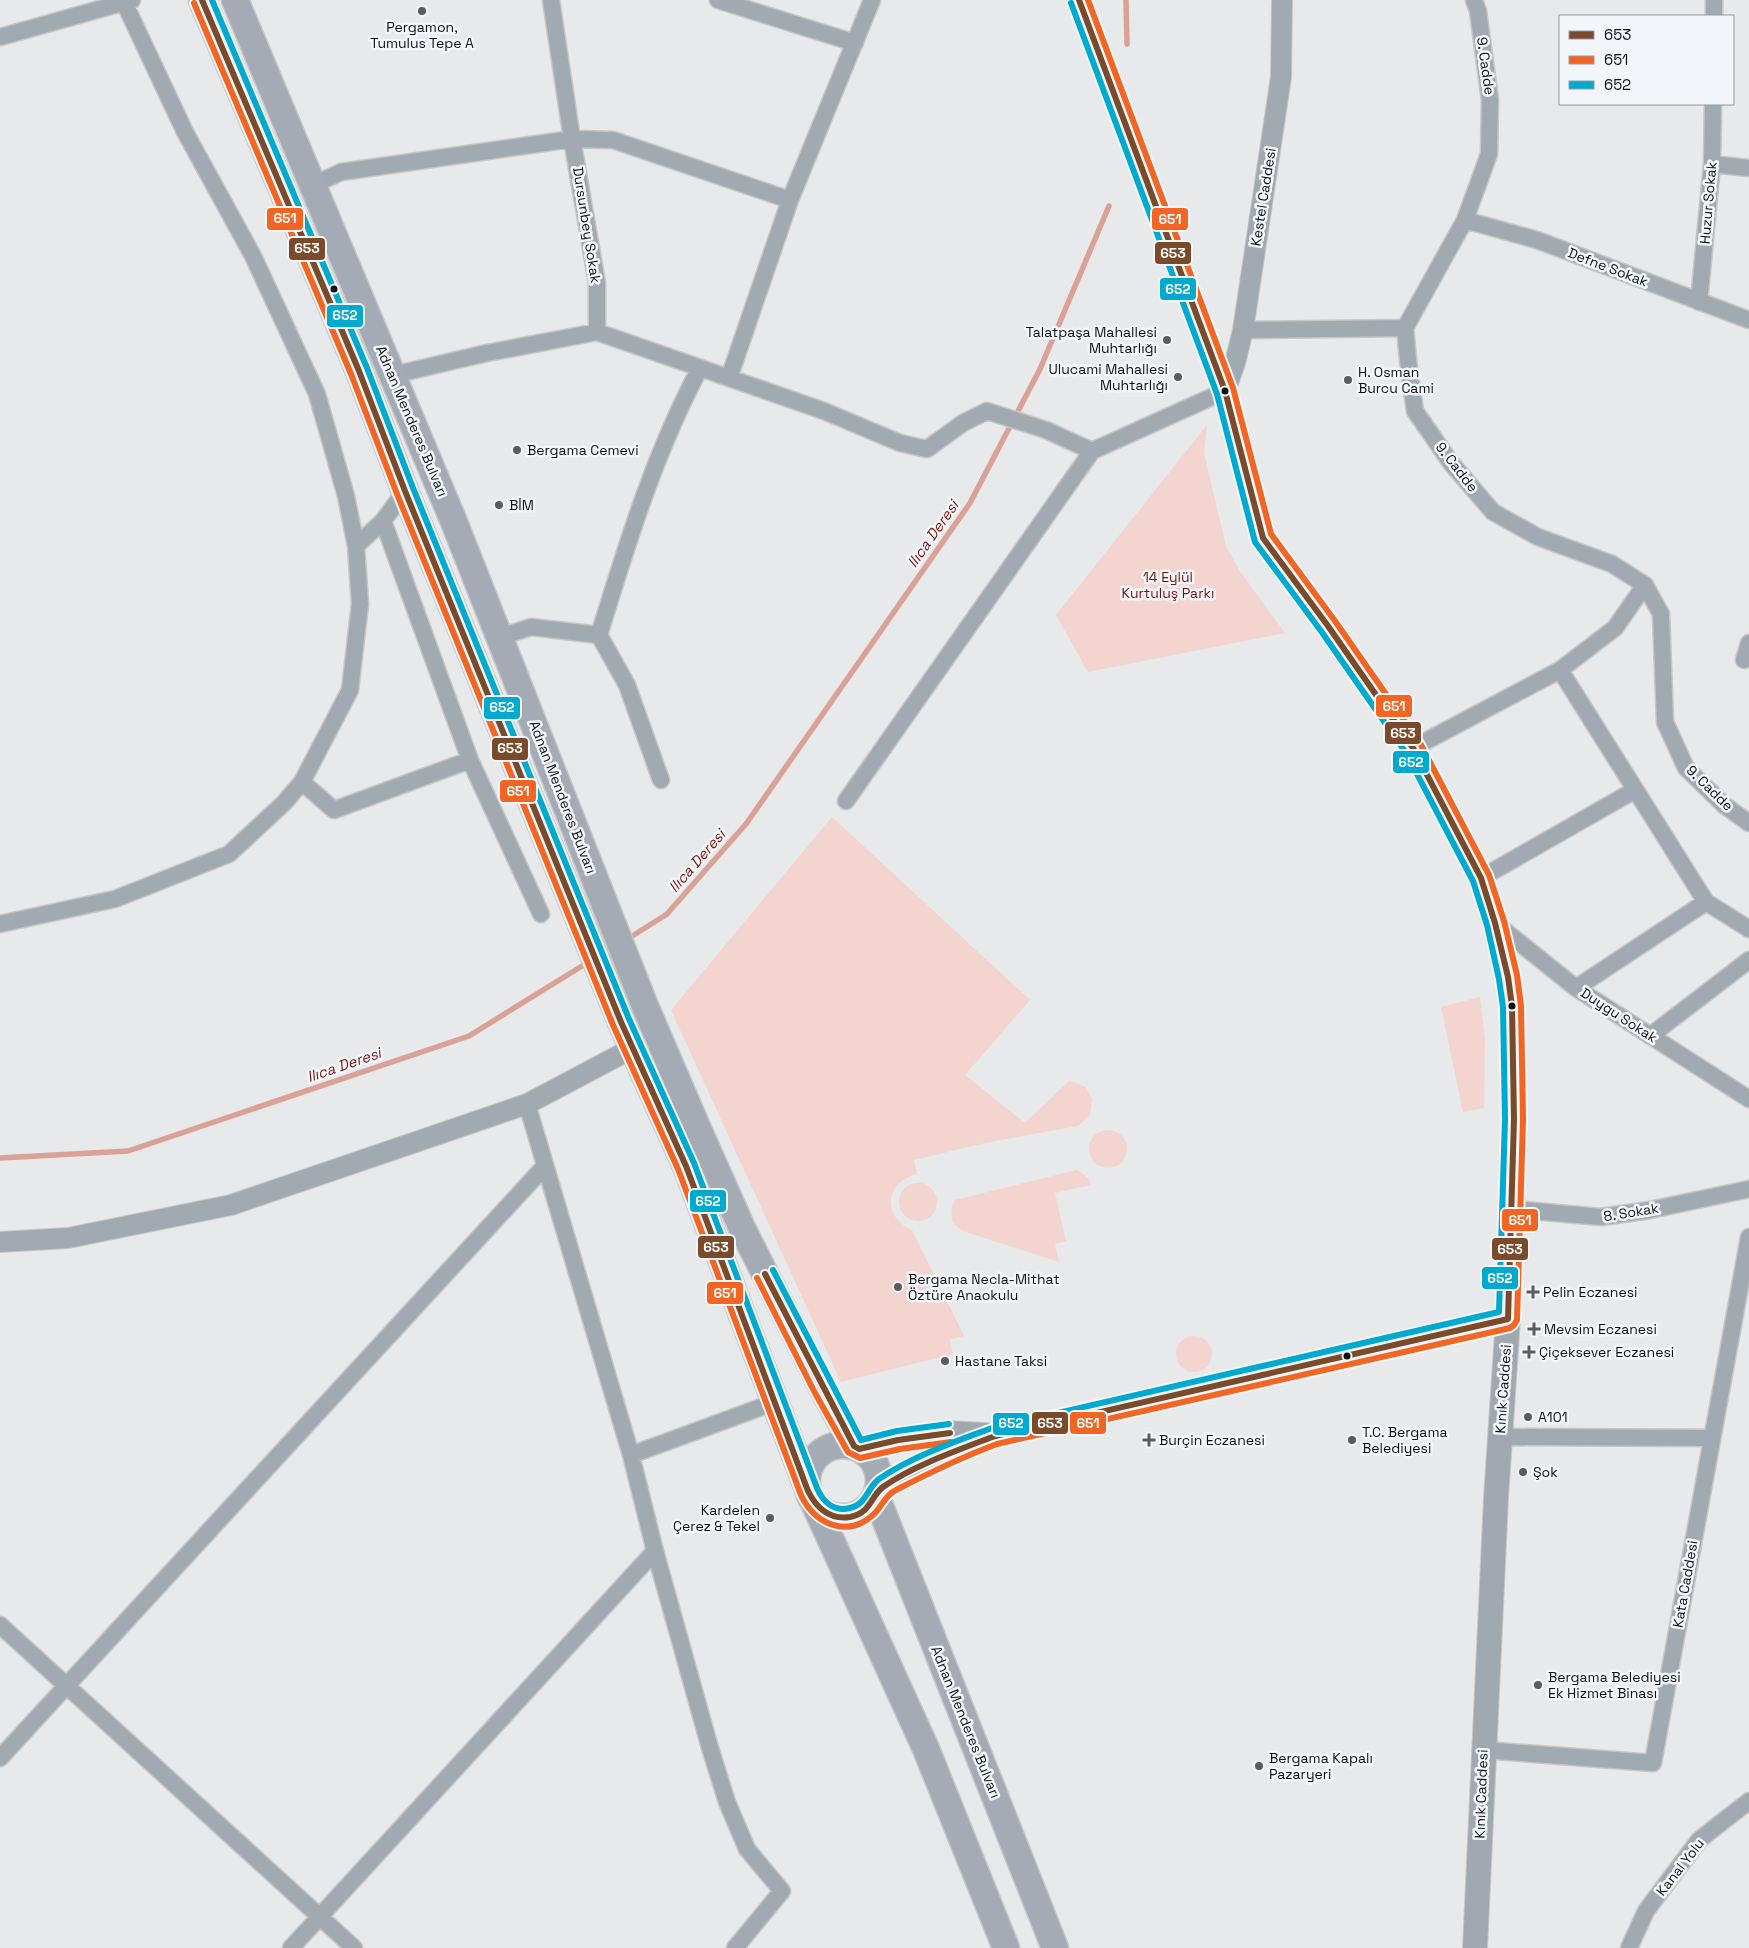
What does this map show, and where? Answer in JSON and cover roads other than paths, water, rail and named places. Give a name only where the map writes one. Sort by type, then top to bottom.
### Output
[{"type":"main road","name":"Adnan Menderes Bulvarı","points":[[202,0],[356,362],[405,491],[621,1022],[686,1166],[811,1495],[926,1750],[1006,1948]]},
{"type":"main road","name":"Adnan Menderes Bulvarı","points":[[235,0],[393,375],[500,637],[645,1006],[742,1228],[823,1390],[857,1448]]},
{"type":"main road","name":"Kınık Caddesi","points":[[1079,0],[1225,391],[1263,538],[1328,626],[1413,748],[1481,878],[1495,923],[1508,977],[1512,1006],[1514,1119],[1508,1319],[1499,1437],[1475,1948]]},
{"type":"main road","points":[[877,1493],[936,1458],[995,1436],[1508,1319]]},
{"type":"main road","points":[[857,1448],[946,1433],[995,1436]]},
{"type":"main road","points":[[844,1444],[857,1448],[866,1453],[876,1466],[879,1474],[877,1493],[870,1506],[860,1514],[848,1518],[836,1517],[825,1513],[811,1495],[807,1474],[810,1464],[824,1449],[844,1444]]},
{"type":"main road","name":"Adnan Menderes Bulvarı","points":[[877,1493],[1055,1948]]},
{"type":"street","name":"Dursunbey Sokak","points":[[552,0],[572,139],[597,283],[597,332]]},
{"type":"street","points":[[718,0],[855,43]]},
{"type":"street","points":[[729,378],[790,200],[872,0]]},
{"type":"street","name":"Kestel Caddesi","points":[[1225,391],[1235,363],[1243,330],[1281,78],[1282,0]]},
{"type":"street","name":"9. Cadde","points":[[1474,0],[1478,11],[1490,100],[1489,154],[1465,220],[1406,328],[1409,370],[1415,411],[1450,462],[1493,512],[1538,537],[1612,564],[1645,585],[1661,614],[1665,722],[1686,768],[1724,805],[1749,823]]},
{"type":"street","points":[[1714,0],[1714,15]]},
{"type":"street","points":[[0,37],[127,1],[185,132],[253,256],[317,394],[346,496],[356,546],[360,604],[350,690],[302,782],[284,803],[229,854],[115,900],[0,924]]},
{"type":"street","name":"Huzur Sokak","points":[[1699,302],[1712,164],[1713,105]]},
{"type":"street","points":[[313,185],[341,172],[572,139],[612,140],[790,200]]},
{"type":"street","points":[[1712,164],[1749,168]]},
{"type":"street","name":"Defne Sokak","points":[[1465,220],[1537,240],[1749,320]]},
{"type":"street","points":[[1243,330],[1406,328]]},
{"type":"street","points":[[393,375],[487,352],[597,332],[824,411],[900,443],[926,449],[963,423],[986,411],[1046,430],[1092,450]]},
{"type":"street","points":[[662,780],[627,685],[599,635],[628,540],[660,453],[682,402],[700,368]]},
{"type":"street","points":[[846,801],[1092,450],[1225,391]]},
{"type":"street","points":[[356,546],[383,521],[405,491]]},
{"type":"street","points":[[383,521],[470,760],[541,914]]},
{"type":"street","points":[[1413,748],[1560,670],[1615,628],[1645,585]]},
{"type":"street","points":[[500,637],[531,627],[599,635]]},
{"type":"street","points":[[1744,660],[1749,642]]},
{"type":"street","points":[[1560,670],[1706,902],[1749,928]]},
{"type":"street","points":[[302,782],[334,810],[470,760]]},
{"type":"street","points":[[1481,878],[1635,790]]},
{"type":"street","points":[[1576,988],[1706,902]]},
{"type":"street","name":"Duygu Sokak","points":[[1495,923],[1576,988],[1749,1098]]},
{"type":"street","points":[[1650,1036],[1749,960]]},
{"type":"street","points":[[0,1242],[68,1238],[231,1205],[527,1104],[633,1048]]},
{"type":"street","points":[[527,1104],[544,1167],[631,1455],[655,1551],[727,1802],[747,1849],[782,1891],[735,1948]]},
{"type":"street","points":[[0,1758],[544,1167]]},
{"type":"street","name":"8. Sokak","points":[[1511,1209],[1601,1217],[1650,1210],[1749,1189]]},
{"type":"street","name":"Kata Caddesi","points":[[1483,1750],[1652,1763],[1749,1238]]},
{"type":"street","points":[[631,1455],[775,1402]]},
{"type":"street","points":[[1499,1437],[1712,1438]]},
{"type":"street","points":[[291,1948],[655,1551]]},
{"type":"street","points":[[0,1625],[354,1948]]},
{"type":"street","name":"Kanal Yolu","points":[[1629,1948],[1646,1911],[1699,1840],[1749,1801]]},
{"type":"waterway","name":"Ilıca Deresi","points":[[1126,0],[1127,44]]},
{"type":"waterway","name":"Ilıca Deresi","points":[[626,940],[667,914],[746,824],[970,503],[1040,369],[1109,206]]},
{"type":"waterway","name":"Ilıca Deresi","points":[[0,1158],[128,1151],[469,1036],[590,961]]},
{"type":"place","name":"Pergamon, Tumulus Tepe A","points":[[422,11]]},
{"type":"place","name":"Talatpaşa Mahallesi Muhtarlığı","points":[[1167,340]]},
{"type":"place","name":"Ulucami Mahallesi Muhtarlığı","points":[[1178,377]]},
{"type":"place","name":"H. Osman Burcu Cami","points":[[1348,380]]},
{"type":"place","name":"Bergama Cemevi","points":[[517,450]]},
{"type":"place","name":"BİM","points":[[499,505]]},
{"type":"place","name":"Bergama Necla-Mithat Öztüre Anaokulu","points":[[898,1287]]},
{"type":"place","name":"Pelin Eczanesi","points":[[1533,1292]]},
{"type":"place","name":"Mevsim Eczanesi","points":[[1534,1329]]},
{"type":"place","name":"Çiçeksever Eczanesi","points":[[1529,1352]]},
{"type":"place","name":"Hastane Taksi","points":[[945,1361]]},
{"type":"place","name":"A101","points":[[1528,1417]]},
{"type":"place","name":"Burçin Eczanesi","points":[[1149,1440]]},
{"type":"place","name":"T.C. Bergama Belediyesi","points":[[1352,1440]]},
{"type":"place","name":"Şok","points":[[1523,1472]]},
{"type":"place","name":"Kardelen Çerez & Tekel","points":[[770,1518]]},
{"type":"place","name":"Bergama Belediyesi Ek Hizmet Binası","points":[[1538,1685]]},
{"type":"place","name":"Bergama Kapalı Pazaryeri","points":[[1259,1766]]},
{"type":"park label","name":"14 Eylül Kurtuluş Parkı","points":[[1168,586]]}]
